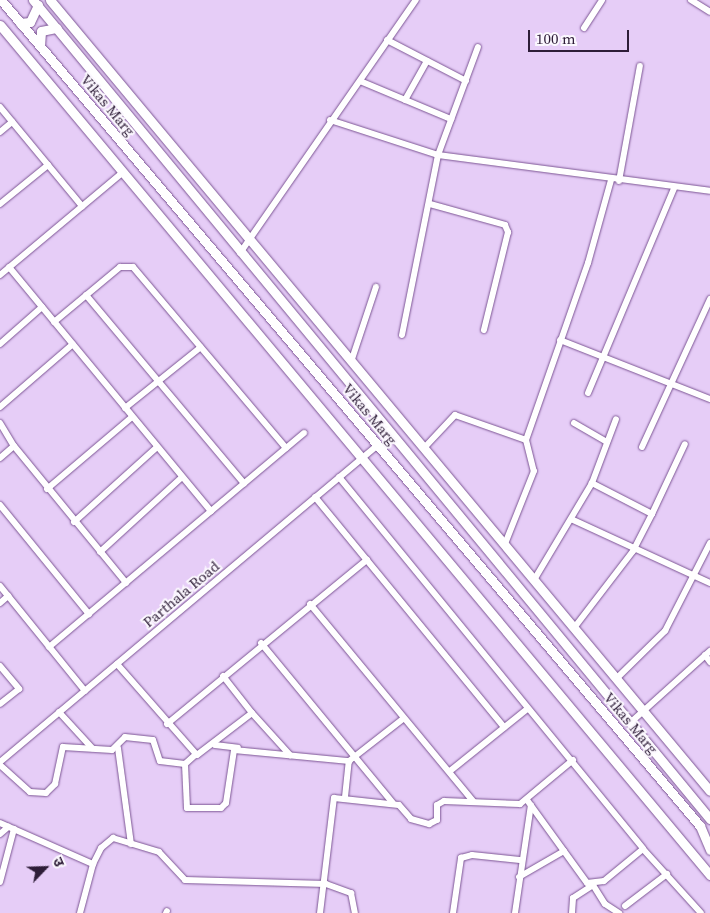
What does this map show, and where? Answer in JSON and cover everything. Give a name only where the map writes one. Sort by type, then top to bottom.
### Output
[{"type":"main road","name":"Vikas Marg","points":[[1,0],[700,826],[710,850]]},
{"type":"main road","points":[[50,0],[352,359],[616,679],[644,708],[710,791]]},
{"type":"main road","name":"Vikas Marg","points":[[36,3],[240,254],[710,819]]},
{"type":"main road","points":[[20,22],[30,22],[36,3]]},
{"type":"main road","points":[[0,25],[710,875]]},
{"type":"main road","points":[[40,46],[41,31],[57,28]]},
{"type":"main road","points":[[700,826],[709,837]]},
{"type":"street","points":[[240,254],[330,120],[360,81],[416,0]]},
{"type":"street","points":[[584,28],[602,0]]},
{"type":"street","points":[[691,0],[710,12]]},
{"type":"street","points":[[387,40],[466,81]]},
{"type":"street","points":[[402,335],[430,204],[438,155],[478,47]]},
{"type":"street","points":[[405,100],[427,61]]},
{"type":"street","points":[[619,181],[640,66]]},
{"type":"street","points":[[360,81],[451,119]]},
{"type":"street","points":[[0,107],[82,206]]},
{"type":"street","points":[[330,120],[438,155],[710,192]]},
{"type":"street","points":[[0,132],[12,122]]},
{"type":"street","points":[[0,204],[48,165]]},
{"type":"street","points":[[0,275],[123,172]]},
{"type":"street","points":[[505,544],[534,471],[526,440],[611,180]]},
{"type":"street","points":[[588,393],[674,188]]},
{"type":"street","points":[[430,204],[505,225],[508,232],[484,330]]},
{"type":"street","points":[[9,267],[210,511]]},
{"type":"street","points":[[54,322],[120,267],[133,267],[286,448]]},
{"type":"street","points":[[352,359],[376,287]]},
{"type":"street","points":[[86,295],[244,483]]},
{"type":"street","points":[[642,448],[669,382],[710,299]]},
{"type":"street","points":[[0,344],[42,307]]},
{"type":"street","points":[[560,340],[710,398]]},
{"type":"street","points":[[0,407],[72,344]]},
{"type":"street","points":[[125,408],[201,347]]},
{"type":"street","points":[[425,447],[455,415],[526,440]]},
{"type":"street","points":[[47,489],[132,417]]},
{"type":"street","points":[[534,580],[592,483],[616,419]]},
{"type":"street","points":[[574,422],[607,442]]},
{"type":"street","points":[[0,423],[14,446],[47,489],[126,583]]},
{"type":"street","points":[[50,647],[304,433]]},
{"type":"street","points":[[574,628],[633,551],[685,444]]},
{"type":"street","name":"Parthala Road","points":[[0,763],[378,445]]},
{"type":"street","points":[[0,458],[14,446]]},
{"type":"street","points":[[74,522],[157,447]]},
{"type":"street","points":[[100,552],[182,477]]},
{"type":"street","points":[[339,477],[527,709],[573,760],[643,849],[701,913]]},
{"type":"street","points":[[592,483],[652,514]]},
{"type":"street","points":[[315,497],[504,728]]},
{"type":"street","points":[[0,506],[89,614]]},
{"type":"street","points":[[570,519],[633,551],[710,583]]},
{"type":"street","points":[[616,679],[665,631],[691,575],[710,542]]},
{"type":"street","points":[[167,724],[261,643],[366,560]]},
{"type":"street","points":[[0,586],[85,691]]},
{"type":"street","points":[[0,603],[8,596]]},
{"type":"street","points":[[310,604],[403,719],[450,771],[473,801]]},
{"type":"street","points":[[261,643],[357,757],[393,803],[411,819],[429,824],[437,820],[442,801],[473,801],[511,806],[529,803],[573,760]]},
{"type":"street","points":[[630,723],[644,708],[707,654],[710,662]]},
{"type":"street","points":[[117,664],[167,724],[196,754]]},
{"type":"street","points":[[0,666],[19,689],[0,704]]},
{"type":"street","points":[[223,676],[252,713],[290,755]]},
{"type":"street","points":[[450,771],[527,709]]},
{"type":"street","points":[[59,712],[92,748]]},
{"type":"street","points":[[131,844],[118,748],[125,737],[153,740],[160,761],[185,764],[196,754],[215,745],[252,713]]},
{"type":"street","points":[[215,745],[349,761],[357,757],[403,719]]},
{"type":"street","points":[[0,763],[26,789],[46,793],[54,784],[62,747],[118,748]]},
{"type":"street","points":[[185,764],[187,808],[221,808],[226,803],[230,755],[239,748]]},
{"type":"street","points":[[345,797],[349,761]]},
{"type":"street","points":[[320,913],[326,884],[332,802],[345,797],[393,803]]},
{"type":"street","points":[[529,803],[564,851],[593,885],[604,904],[619,913]]},
{"type":"street","points":[[517,913],[520,860],[529,803]]},
{"type":"street","points":[[0,823],[93,864]]},
{"type":"street","points":[[0,834],[11,828]]},
{"type":"street","points":[[0,882],[11,828]]},
{"type":"street","points":[[81,913],[93,864],[106,842],[113,838],[166,856],[186,880],[326,884],[350,893],[354,913]]},
{"type":"street","points":[[572,913],[573,898],[643,849]]},
{"type":"street","points":[[519,877],[564,851]]},
{"type":"street","points":[[453,913],[461,858],[472,855],[520,860]]},
{"type":"street","points":[[625,906],[667,874]]}]
